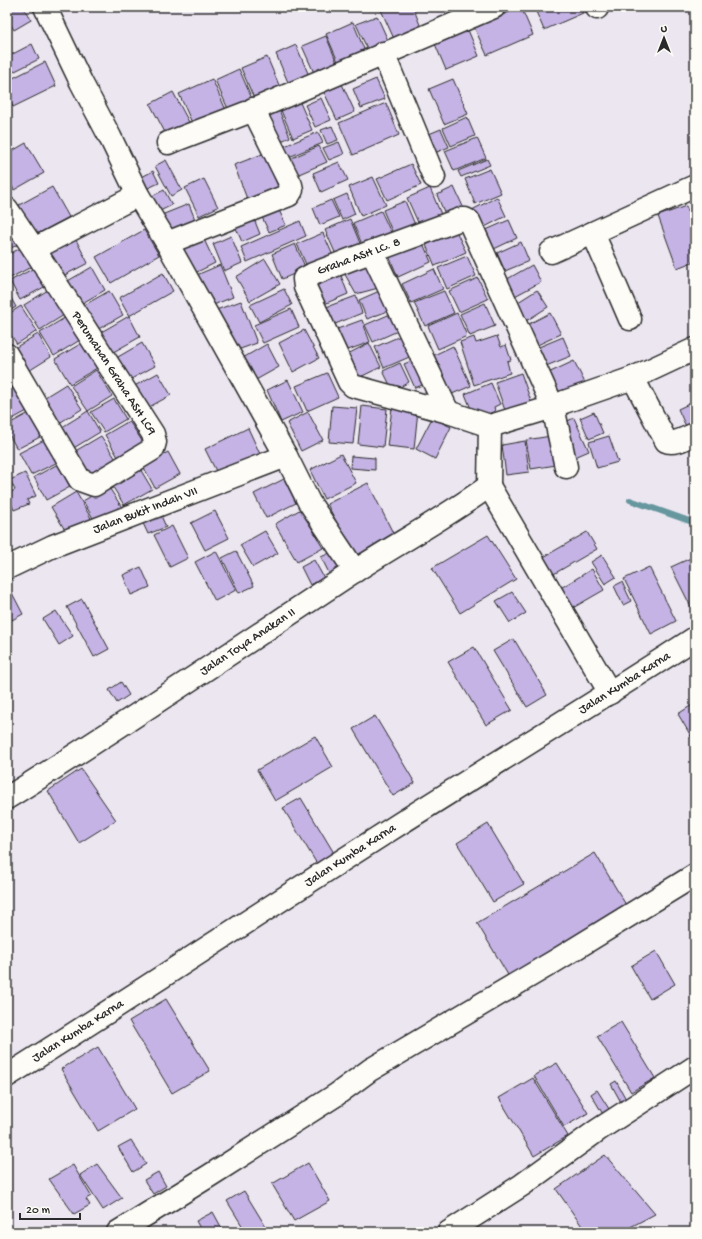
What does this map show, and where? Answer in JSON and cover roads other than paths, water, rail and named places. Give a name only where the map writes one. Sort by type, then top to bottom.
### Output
[{"type":"street","points":[[45,7],[138,195],[168,243],[286,456],[309,502],[355,571]]},
{"type":"street","points":[[168,143],[253,110],[383,53],[494,7]]},
{"type":"street","points":[[383,53],[434,177]]},
{"type":"street","points":[[168,243],[289,195],[292,190],[291,185],[253,110]]},
{"type":"street","points":[[551,252],[695,186]]},
{"type":"street","points":[[34,249],[138,195]]},
{"type":"street","name":"Perumahan Graha ASH LC9","points":[[7,209],[153,434],[155,442],[153,449],[94,485],[80,480],[7,356]]},
{"type":"street","name":"Graha ASH LC. 8","points":[[490,426],[448,412],[357,388],[349,382],[305,287],[304,279],[312,274],[461,219],[469,221],[553,407]]},
{"type":"street","points":[[593,233],[630,319]]},
{"type":"street","points":[[372,252],[448,412]]},
{"type":"street","points":[[610,693],[489,486],[490,426],[553,407],[633,378],[695,349]]},
{"type":"street","points":[[633,378],[666,441],[676,441],[695,434]]},
{"type":"street","points":[[553,407],[566,467]]},
{"type":"street","name":"Jalan Bukit Indah VII","points":[[7,568],[53,546],[286,456]]},
{"type":"street","name":"Jalan Toya Anakan II","points":[[7,798],[85,749],[355,571],[489,486]]},
{"type":"street","name":"Jalan Kumba Karna","points":[[7,1076],[122,1004],[394,828],[695,638]]},
{"type":"street","points":[[118,1232],[336,1095],[370,1070],[555,961],[695,875]]},
{"type":"street","points":[[449,1232],[522,1185],[598,1130],[695,1067]]},
{"type":"waterway","points":[[630,500],[695,523]]}]
